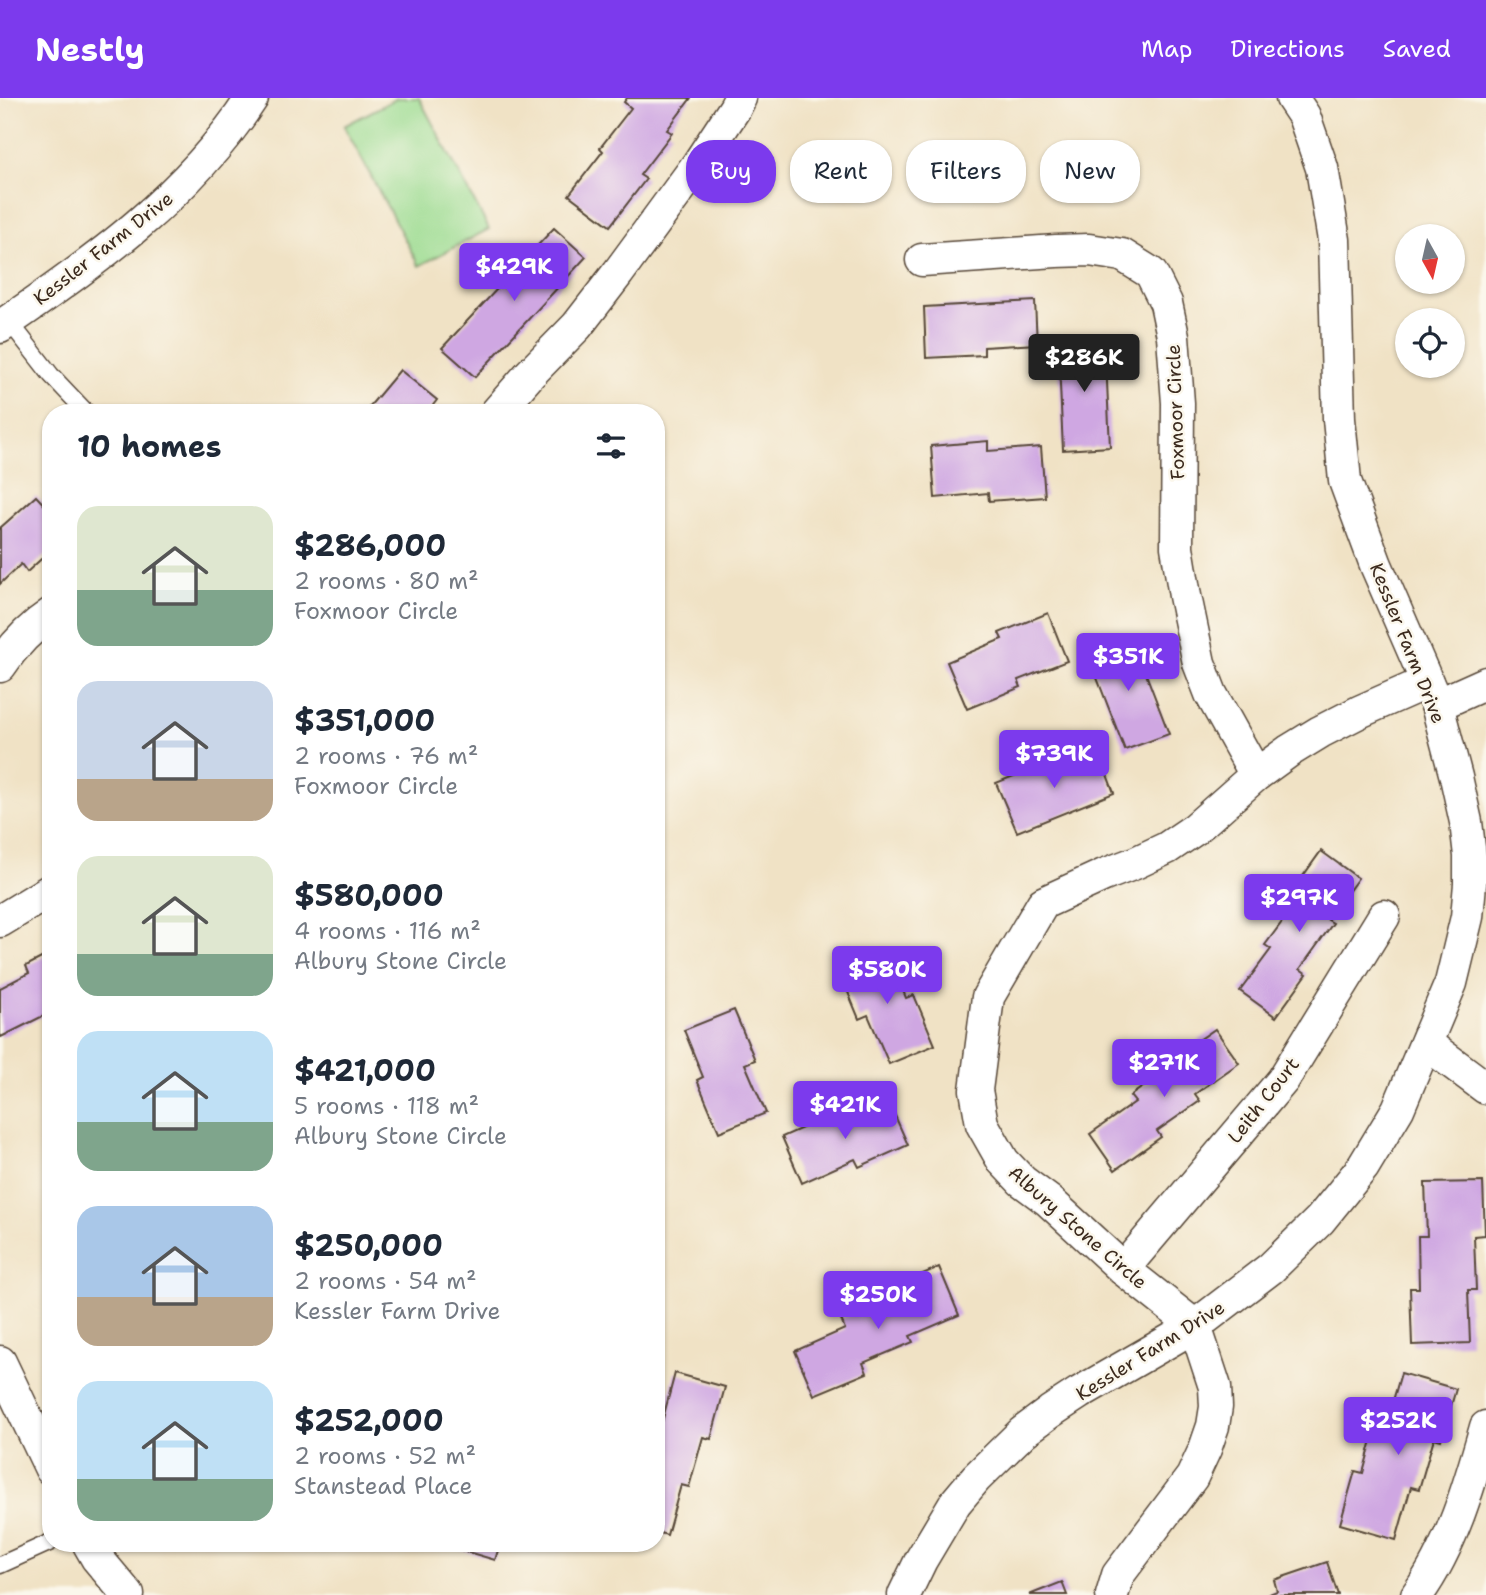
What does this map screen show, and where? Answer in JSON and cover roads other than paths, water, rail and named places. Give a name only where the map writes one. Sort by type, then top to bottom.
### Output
[{"type":"street","name":"Kessler Farm Drive","points":[[4,324],[101,254],[175,192],[211,153],[252,98]]},
{"type":"street","points":[[504,404],[577,326],[698,164],[740,98]]},
{"type":"street","name":"Kessler Farm Drive","points":[[904,1595],[921,1560],[955,1503],[976,1478],[1023,1432],[1079,1393],[1195,1326],[1271,1268],[1320,1220],[1363,1167],[1398,1109],[1451,983],[1467,917],[1470,884],[1478,853],[1466,822],[1457,777],[1432,693],[1376,565],[1345,481],[1339,419],[1334,240],[1322,168],[1304,117],[1292,98]]},
{"type":"street","name":"Foxmoor Circle","points":[[922,260],[1089,250],[1122,255],[1151,273],[1166,303],[1173,336],[1178,403],[1177,547],[1199,663],[1211,695],[1256,775]]},
{"type":"street","points":[[0,666],[12,649],[42,620]]},
{"type":"street","name":"Albury Stone Circle","points":[[1195,1326],[1123,1269],[1049,1201],[1022,1181],[1003,1161],[982,1124],[976,1090],[988,997],[1043,903],[1167,848],[1195,829],[1256,775],[1320,732],[1432,693],[1486,684]]},
{"type":"street","points":[[0,921],[42,895]]},
{"type":"street","name":"Leith Court","points":[[1123,1269],[1283,1080],[1384,916]]},
{"type":"street","points":[[1427,1044],[1486,1088]]},
{"type":"street","points":[[1112,1595],[1118,1575],[1192,1477],[1213,1426],[1215,1387],[1195,1326]]},
{"type":"street","points":[[0,1362],[42,1450]]},
{"type":"street","points":[[1417,1595],[1429,1578],[1457,1517],[1486,1427]]},
{"type":"street","points":[[94,1552],[128,1595]]},
{"type":"lane","points":[[4,324],[78,404]]},
{"type":"lane","points":[[0,1564],[42,1546]]}]
